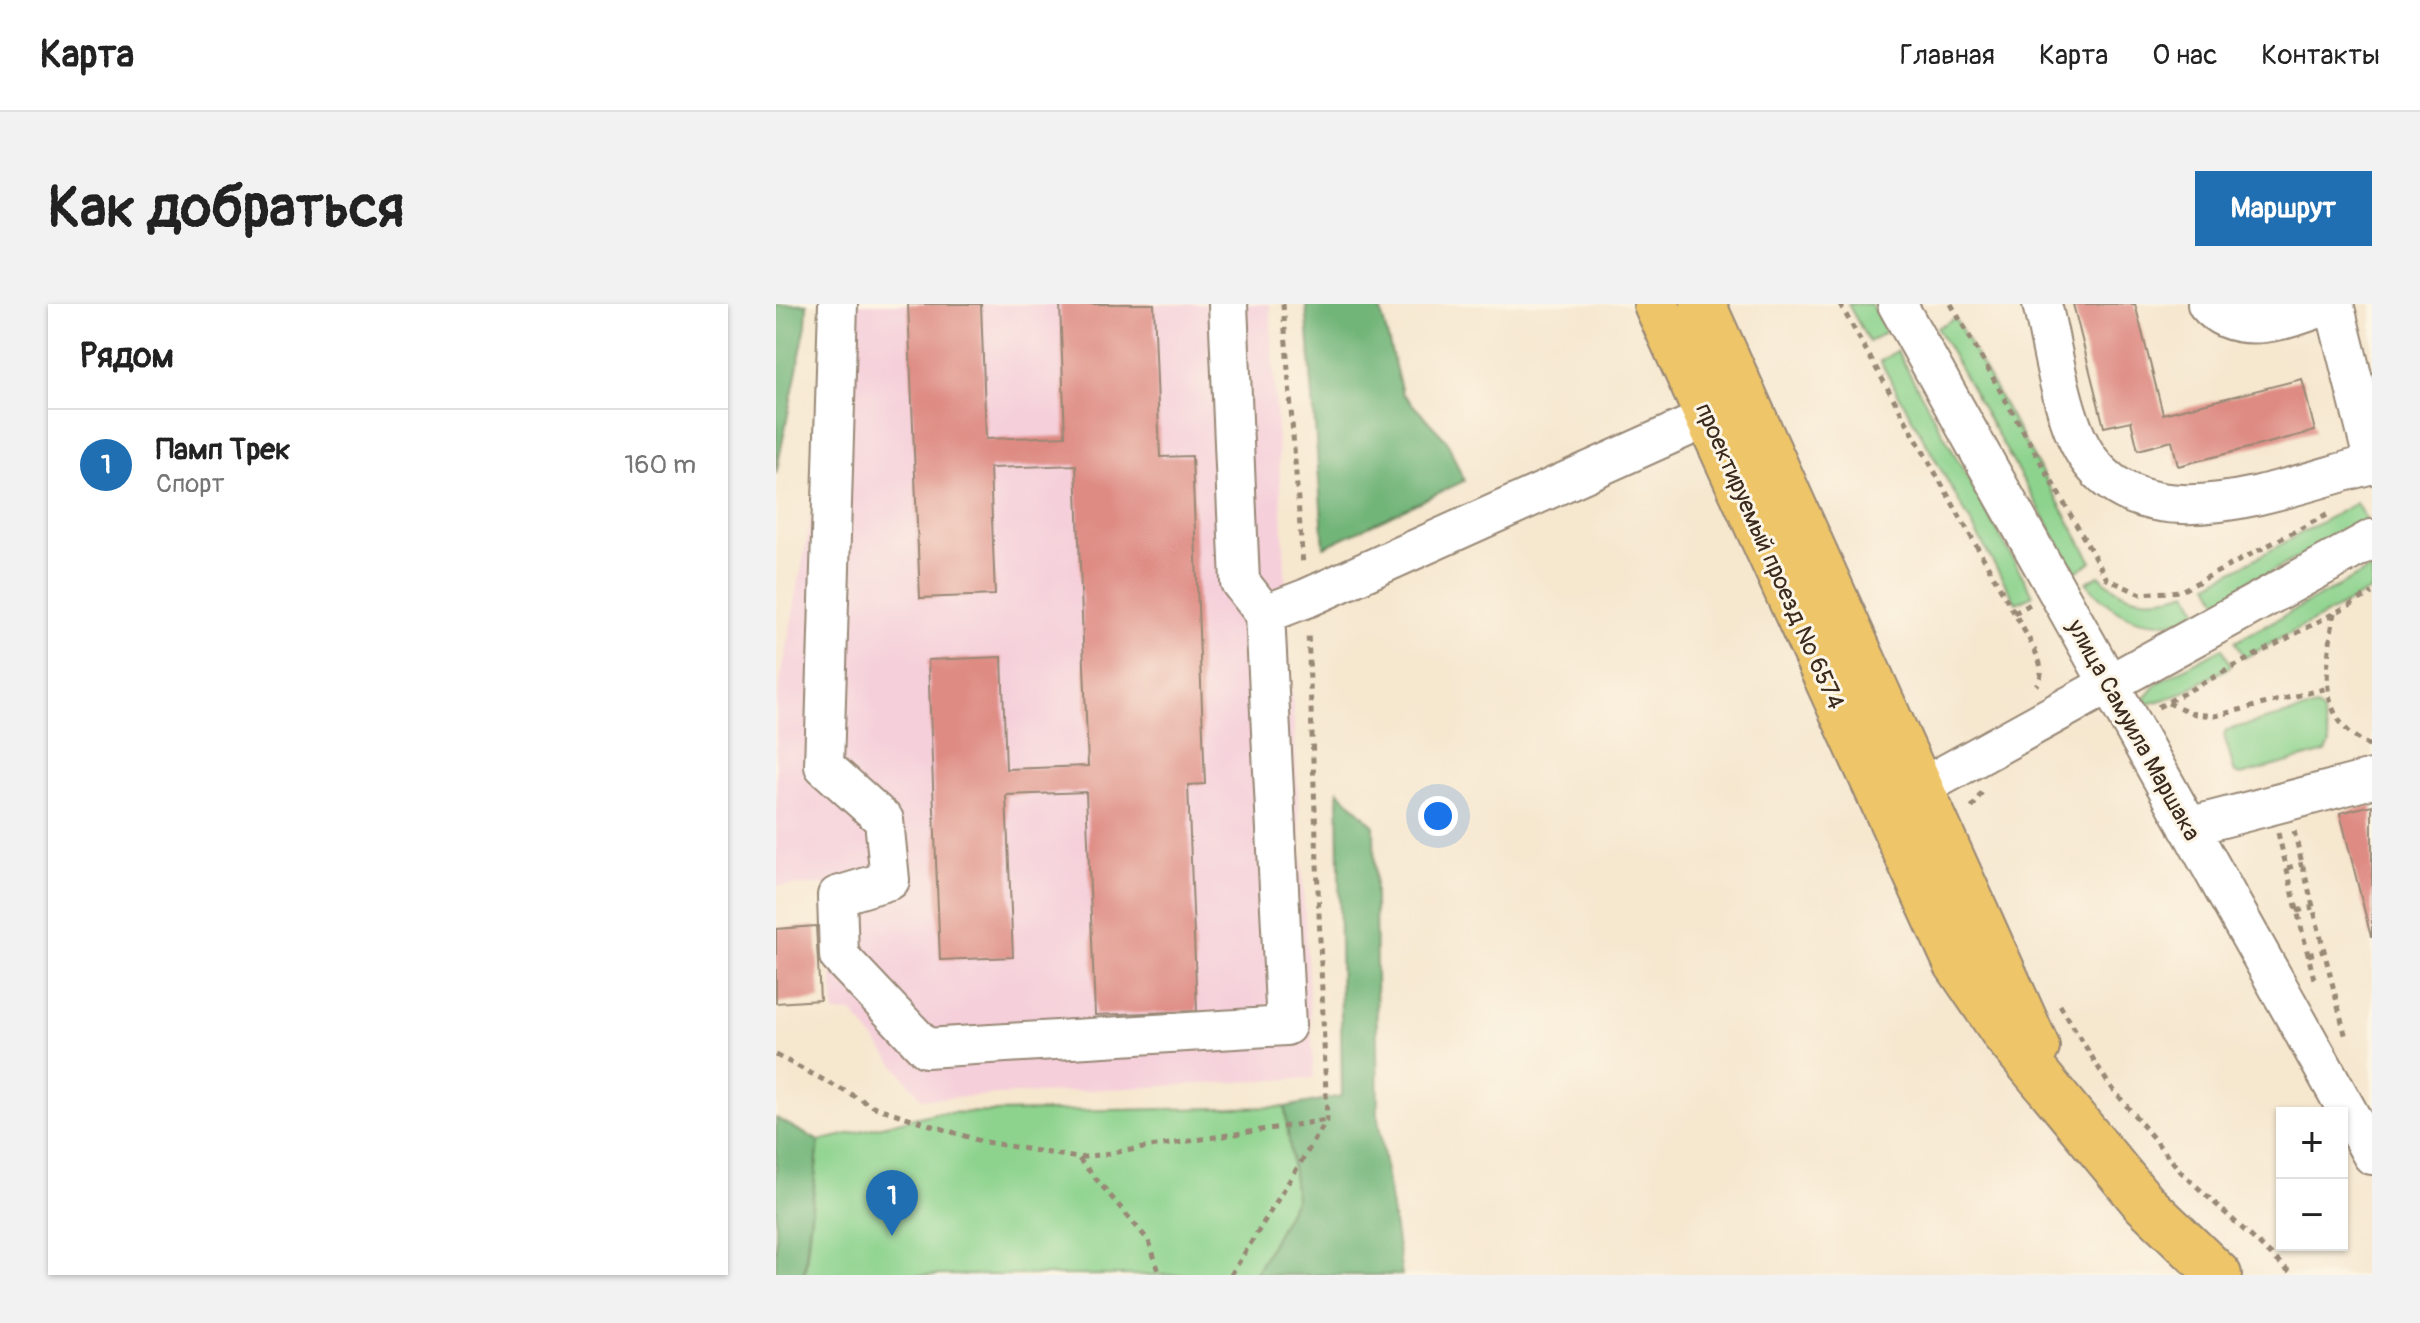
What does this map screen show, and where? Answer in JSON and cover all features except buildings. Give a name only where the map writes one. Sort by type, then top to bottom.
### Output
[{"type":"main road","name":"проектируемый проезд № 6574","points":[[1656,304],[1956,963],[2005,1035],[2057,1094]]},
{"type":"main road","name":"проектируемый проезд № 6574","points":[[1703,304],[1938,779],[2057,1094]]},
{"type":"main road","points":[[2057,1094],[2144,1203],[2219,1275]]},
{"type":"street","points":[[838,304],[824,766],[884,820],[890,880],[837,896],[839,956],[926,1048],[1286,1026],[1265,614],[1240,582],[1228,304]]},
{"type":"street","name":"улица Самуила Маршака","points":[[1897,304],[2372,1155]]},
{"type":"street","points":[[2042,304],[2074,430],[2094,464],[2131,493],[2157,504],[2211,505],[2372,464]]},
{"type":"street","points":[[2207,304],[2220,316],[2250,325],[2332,304],[2369,432]]},
{"type":"street","points":[[1265,614],[1707,418]]},
{"type":"street","points":[[1883,808],[2372,539]]},
{"type":"street","points":[[2188,827],[2372,779]]},
{"type":"path","points":[[1283,304],[1319,591]]},
{"type":"path","points":[[1840,304],[2029,639],[2042,667],[2041,679],[2033,688]]},
{"type":"path","points":[[1951,304],[2107,579],[2124,589],[2152,595],[2181,591],[2345,505]]},
{"type":"path","points":[[1869,355],[1880,348]]},
{"type":"path","points":[[2328,688],[2215,716],[2195,714],[2168,703],[2372,593]]},
{"type":"path","points":[[2334,613],[2328,688],[2339,724],[2372,746]]},
{"type":"path","points":[[1938,779],[1972,808],[1972,817]]},
{"type":"path","points":[[2279,803],[2303,864],[2350,1052]]},
{"type":"path","points":[[2279,803],[2287,868],[2319,998]]},
{"type":"path","points":[[2287,868],[2303,864]]},
{"type":"path","points":[[2297,911],[2313,907]]},
{"type":"path","points":[[2308,955],[2324,951]]},
{"type":"path","points":[[2053,993],[2108,1083],[2181,1172],[2293,1275]]},
{"type":"path","points":[[2327,996],[2335,993]]},
{"type":"path","points":[[776,1055],[875,1107],[980,1141],[1078,1158],[1327,1120]]},
{"type":"path","points":[[1078,1158],[1149,1241],[1160,1275]]},
{"type":"shaded area","points":[[826,304],[1270,304],[1314,1078],[922,1099],[852,1012],[834,1013],[826,885],[776,886],[776,705],[821,463]]},
{"type":"green space","points":[[776,304],[807,304],[806,325],[776,474]]},
{"type":"green space","points":[[1306,304],[1379,304],[1402,393],[1447,441],[1464,481],[1324,547]]},
{"type":"green space","points":[[1848,304],[1871,304],[1887,331],[1869,342]]},
{"type":"green space","points":[[1955,318],[2092,562],[2075,572],[1937,328]]},
{"type":"green space","points":[[1897,351],[2033,595],[2016,603],[1880,361]]},
{"type":"green space","points":[[2356,503],[2366,520],[2218,601],[2209,584]]},
{"type":"green space","points":[[2372,568],[2372,590],[2244,658],[2235,642]]},
{"type":"green space","points":[[2099,575],[2119,591],[2140,598],[2163,598],[2188,592],[2199,614],[2182,620],[2151,622],[2123,614],[2110,606],[2086,582]]},
{"type":"green space","points":[[2222,648],[2231,666],[2178,695],[2138,707],[2159,682]]},
{"type":"green space","points":[[2316,707],[2322,711],[2330,744],[2326,752],[2241,775],[2235,773],[2224,735],[2226,730]]},
{"type":"green space","points":[[1338,790],[1374,826],[1378,1118],[1402,1275],[1255,1275],[1296,1198],[1285,1107],[1342,1096]]},
{"type":"green space","points":[[1285,1107],[1296,1198],[1255,1275],[805,1275],[819,1141],[935,1113]]},
{"type":"green space","points":[[776,1118],[819,1141],[804,1275],[776,1275]]},
{"type":"place","name":"Памп Трек","points":[[892,1236]]}]
